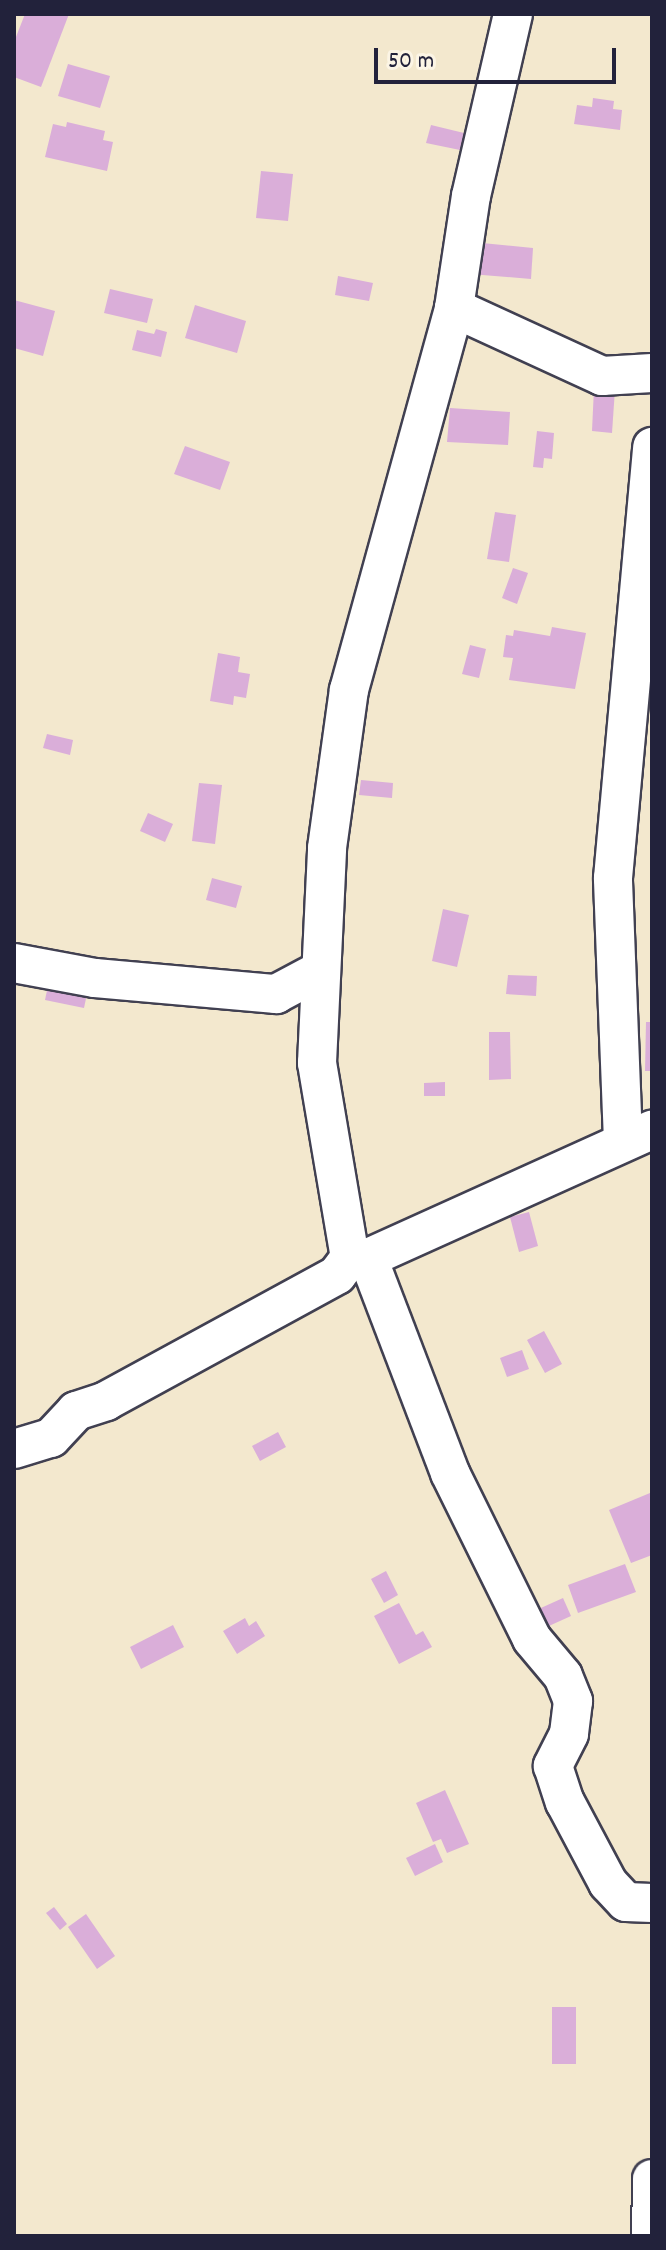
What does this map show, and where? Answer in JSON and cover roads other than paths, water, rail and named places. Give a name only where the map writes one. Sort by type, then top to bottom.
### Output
[{"type":"street","points":[[513,14],[471,196],[454,308],[349,690],[327,848],[319,971],[318,1046],[359,1258],[423,1397],[432,1434],[532,1639],[563,1676],[573,1701],[569,1734],[553,1766],[565,1802],[608,1883],[626,1902],[652,1903]]},
{"type":"street","points":[[454,308],[602,376],[652,373]]},
{"type":"street","points":[[14,1449],[51,1438],[76,1411],[106,1401],[337,1275],[359,1258],[638,1136],[613,878],[652,447]]},
{"type":"street","points":[[14,963],[95,978],[276,994],[319,971]]},
{"type":"street","points":[[276,994],[318,1046]]},
{"type":"street","points":[[651,2236],[652,2179]]}]
